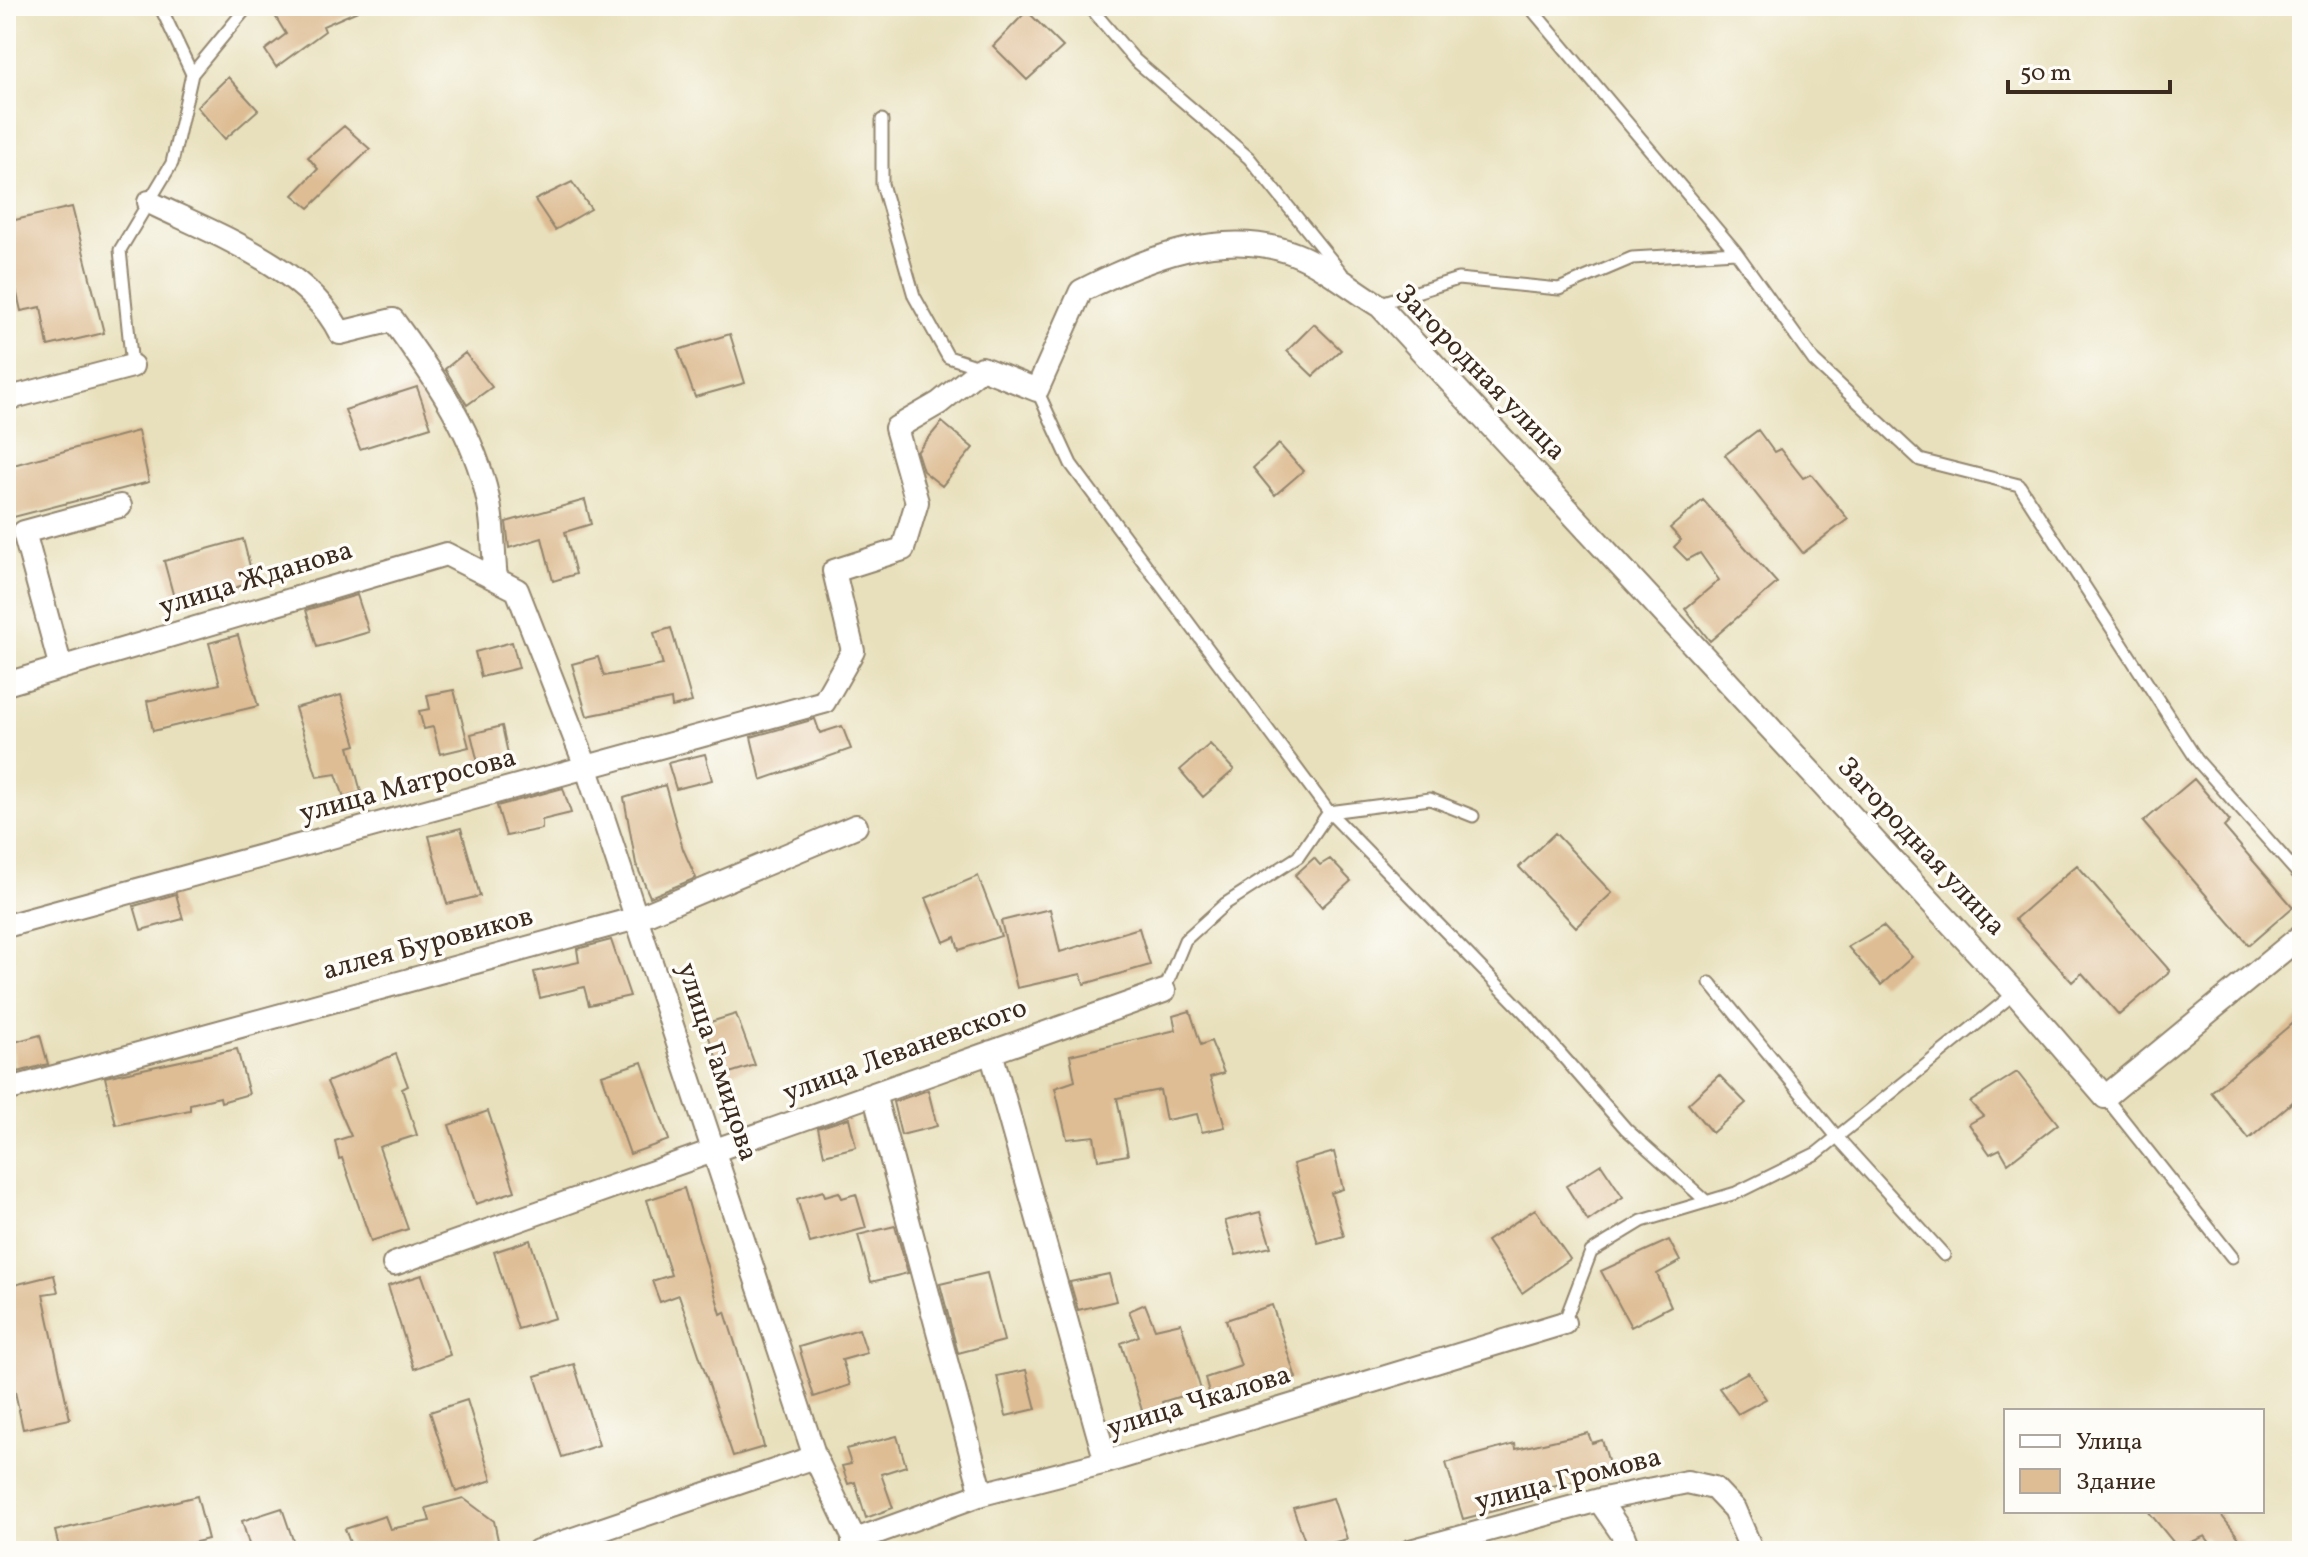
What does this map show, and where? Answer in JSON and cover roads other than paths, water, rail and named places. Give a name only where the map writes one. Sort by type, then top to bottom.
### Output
[{"type":"street","points":[[149,202],[246,248],[330,312],[340,333],[393,320],[454,406],[489,500],[496,579]]},
{"type":"street","name":"Загородная улица","points":[[1037,390],[1081,291],[1159,257],[1232,242],[1295,254],[1380,306],[2015,993],[2105,1097]]},
{"type":"street","points":[[6,399],[132,366]]},
{"type":"street","points":[[982,368],[1037,390]]},
{"type":"street","name":"улица Матросова","points":[[6,926],[824,702],[853,651],[834,571],[903,549],[917,502],[896,428],[939,403],[982,368]]},
{"type":"street","points":[[61,668],[24,532],[120,506]]},
{"type":"street","name":"улица Жданова","points":[[6,684],[446,554],[517,590]]},
{"type":"street","name":"улица Гамидова","points":[[517,590],[587,769],[815,1457],[857,1546]]},
{"type":"street","name":"аллея Буровиков","points":[[6,1090],[637,918],[856,826]]},
{"type":"street","points":[[2105,1097],[2302,935]]},
{"type":"street","name":"улица Леваневского","points":[[394,1264],[1164,991]]},
{"type":"street","points":[[991,1052],[1106,1462]]},
{"type":"street","points":[[874,1094],[982,1494]]},
{"type":"street","name":"улица Чкалова","points":[[857,1546],[982,1494],[1106,1462],[1564,1323]]},
{"type":"street","points":[[538,1551],[815,1457]]},
{"type":"street","name":"улица Громова","points":[[1410,1551],[1599,1500],[1687,1482],[1714,1488],[1734,1509],[1752,1551]]},
{"type":"street","points":[[1599,1500],[1623,1535],[1629,1551]]},
{"type":"lane","points":[[160,6],[192,74]]},
{"type":"lane","points":[[132,366],[120,250],[172,163],[192,74],[248,6]]},
{"type":"lane","points":[[1089,6],[1135,60],[1249,158],[1346,278],[1380,306],[1458,279],[1559,289],[1632,258],[1736,252]]},
{"type":"lane","points":[[1529,6],[1736,252],[1814,361],[1920,460],[2019,485],[2197,760],[2302,878]]},
{"type":"lane","points":[[882,120],[882,184],[914,296],[948,357],[982,368]]},
{"type":"lane","points":[[1037,390],[1071,464],[1329,812],[1525,1013],[1626,1129],[1707,1202]]},
{"type":"lane","points":[[1164,991],[1185,940],[1225,904],[1298,857],[1329,812],[1430,799],[1473,816]]},
{"type":"lane","points":[[1710,983],[1838,1138],[1944,1255]]},
{"type":"lane","points":[[1564,1323],[1591,1252],[1642,1221],[1736,1193],[1817,1153],[2015,993]]},
{"type":"lane","points":[[2105,1097],[2232,1257]]}]
